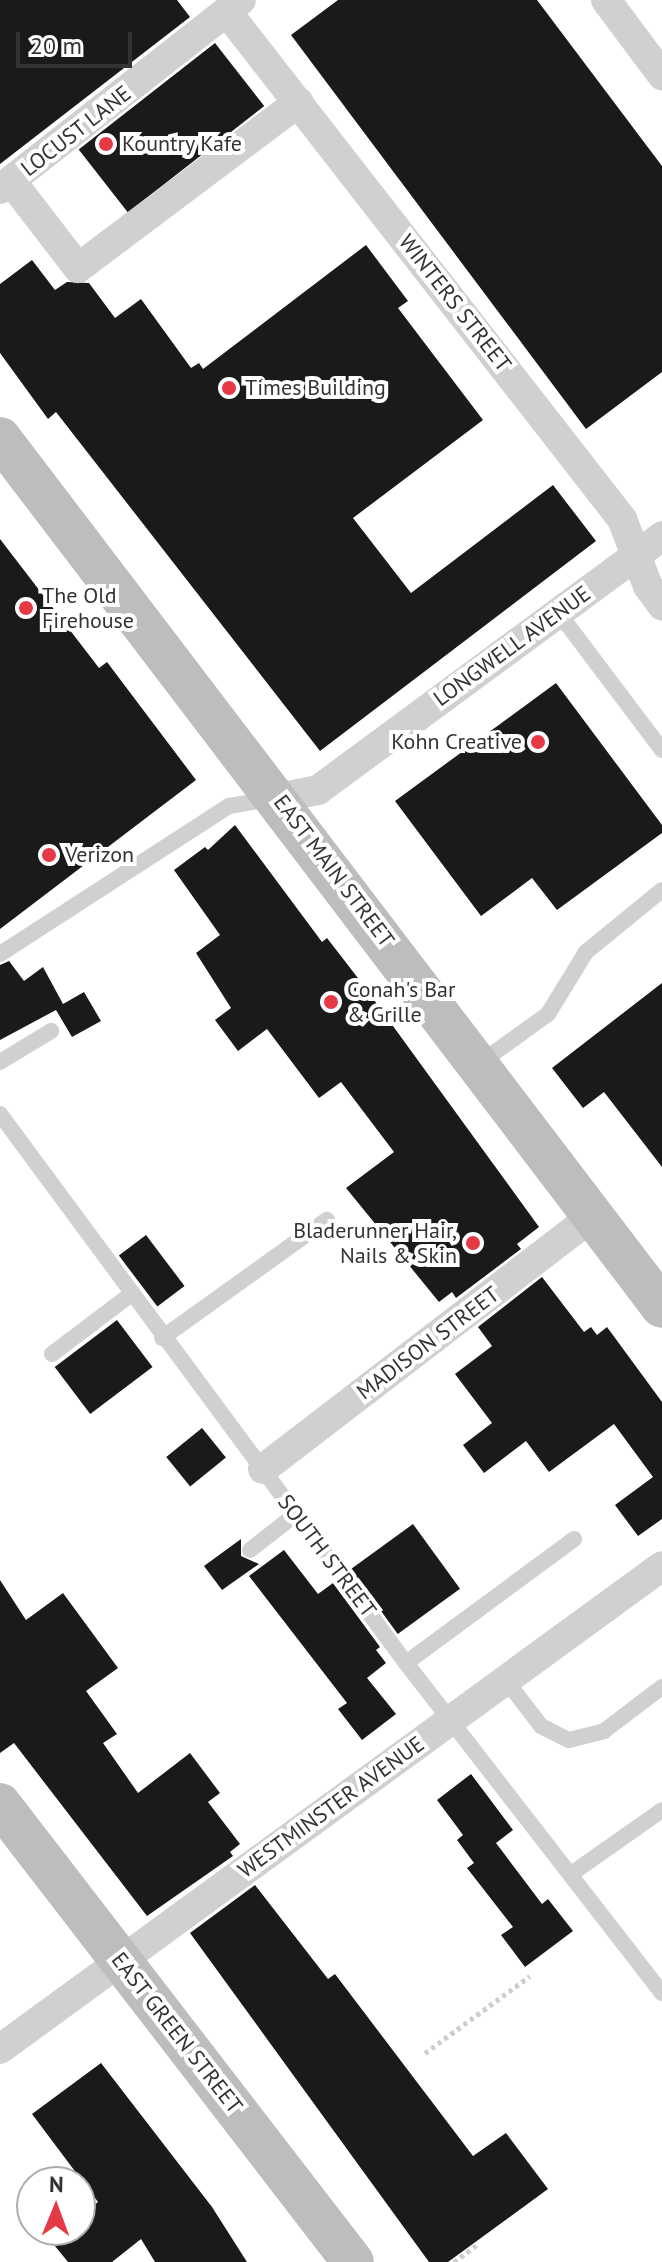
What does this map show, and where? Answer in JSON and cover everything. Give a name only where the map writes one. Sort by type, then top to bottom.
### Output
[{"type":"main road","name":"EAST MAIN STREET","points":[[0,438],[480,1063],[662,1307]]},
{"type":"main road","name":"EAST GREEN STREET","points":[[0,1804],[353,2262]]},
{"type":"street","points":[[606,0],[662,75]]},
{"type":"street","name":"WINTERS STREET","points":[[234,6],[299,102],[622,519],[636,555],[662,605]]},
{"type":"street","name":"LOCUST LANE","points":[[6,185],[234,6]]},
{"type":"street","points":[[6,185],[78,268],[299,102]]},
{"type":"street","name":"LONGWELL AVENUE","points":[[278,798],[318,790],[662,536]]},
{"type":"street","name":"MADISON STREET","points":[[263,1469],[593,1216]]},
{"type":"street","name":"WESTMINSTER AVENUE","points":[[0,2049],[662,1566]]},
{"type":"lane","points":[[558,612],[662,750]]},
{"type":"lane","points":[[0,954],[229,806],[278,798]]},
{"type":"lane","points":[[480,1063],[548,1014],[586,952],[662,890]]},
{"type":"lane","points":[[0,1062],[51,1031]]},
{"type":"lane","name":"SOUTH STREET","points":[[0,1114],[130,1295],[406,1663],[662,1993]]},
{"type":"lane","points":[[162,1338],[327,1220]]},
{"type":"lane","points":[[52,1354],[130,1295]]},
{"type":"lane","points":[[250,1550],[296,1514]]},
{"type":"lane","points":[[406,1663],[574,1539]]},
{"type":"lane","points":[[505,1679],[541,1726],[569,1740],[604,1731],[662,1687]]},
{"type":"lane","points":[[571,1874],[662,1810]]},
{"type":"path","points":[[425,2053],[530,1976]]},
{"type":"path","points":[[454,2262],[478,2244]]},
{"type":"building","points":[[0,0],[177,0],[190,17],[0,164]]},
{"type":"building","points":[[338,0],[537,0],[662,166],[662,372],[586,429],[291,35]]},
{"type":"building","points":[[215,43],[264,106],[128,213],[79,150]]},
{"type":"building","points":[[366,245],[408,301],[398,308],[483,420],[353,518],[411,593],[553,485],[596,541],[320,751],[56,412],[48,419],[0,353],[0,284],[32,260],[55,290],[67,282],[89,283],[115,318],[141,299],[191,368],[199,363],[203,369]]},
{"type":"building","name":"Verizon","points":[[0,539],[99,668],[107,662],[196,780],[0,929]]},
{"type":"building","name":"Kohn Creative","points":[[556,683],[662,825],[662,833],[557,910],[532,878],[481,916],[395,801]]},
{"type":"building","points":[[235,825],[322,942],[327,938],[361,982],[539,1227],[517,1244],[521,1249],[456,1298],[452,1292],[439,1302],[346,1188],[394,1152],[341,1082],[319,1098],[267,1029],[238,1051],[215,1020],[231,1008],[196,953],[220,935],[174,870],[205,847],[208,850]]},
{"type":"building","points":[[9,961],[24,981],[43,967],[63,1004],[84,992],[101,1021],[72,1037],[56,1010],[0,1040],[0,965]]},
{"type":"building","points":[[662,983],[662,1167],[604,1092],[583,1108],[552,1068]]},
{"type":"building","points":[[146,1235],[185,1286],[157,1307],[119,1255]]},
{"type":"building","points":[[542,1277],[584,1332],[591,1327],[597,1335],[607,1327],[662,1402],[662,1519],[638,1536],[615,1505],[653,1477],[614,1424],[549,1472],[526,1441],[484,1473],[463,1445],[492,1423],[455,1374],[492,1346],[478,1327]]},
{"type":"building","points":[[117,1320],[153,1367],[90,1414],[55,1367]]},
{"type":"building","points":[[202,1428],[226,1458],[190,1486],[166,1457]]},
{"type":"building","points":[[413,1524],[460,1589],[398,1634],[351,1569]]},
{"type":"building","points":[[241,1539],[241,1556],[259,1564],[222,1590],[204,1566]]},
{"type":"building","points":[[284,1550],[318,1594],[333,1583],[380,1647],[376,1650],[386,1663],[367,1678],[396,1714],[362,1740],[338,1709],[347,1703],[249,1576]]},
{"type":"building","points":[[0,1580],[26,1620],[63,1593],[118,1668],[86,1691],[117,1734],[103,1743],[138,1793],[190,1753],[220,1793],[208,1802],[240,1844],[230,1852],[233,1856],[147,1916],[14,1743],[0,1753]]},
{"type":"building","points":[[471,1774],[513,1830],[496,1843],[542,1904],[548,1899],[573,1931],[525,1967],[501,1935],[513,1927],[467,1868],[474,1863],[457,1840],[463,1835],[437,1800]]},
{"type":"building","points":[[255,1885],[328,1979],[335,1974],[473,2156],[506,2133],[548,2189],[448,2262],[429,2262],[190,1933]]},
{"type":"building","points":[[101,2063],[212,2207],[247,2262],[155,2262],[141,2239],[112,2262],[68,2262],[55,2246],[96,2246],[96,2166],[71,2166],[32,2114]]},
{"type":"place","name":"Kountry Kafe","points":[[106,144]]},
{"type":"place","name":"Times Building","points":[[229,388]]},
{"type":"place","name":"The Old Firehouse","points":[[26,608]]},
{"type":"place","name":"Kohn Creative","points":[[538,742]]},
{"type":"place","name":"Verizon","points":[[49,855]]},
{"type":"place","name":"Conah's Bar & Grille","points":[[331,1002]]},
{"type":"place","name":"Bladerunner Hair, Nails & Skin","points":[[473,1243]]}]
